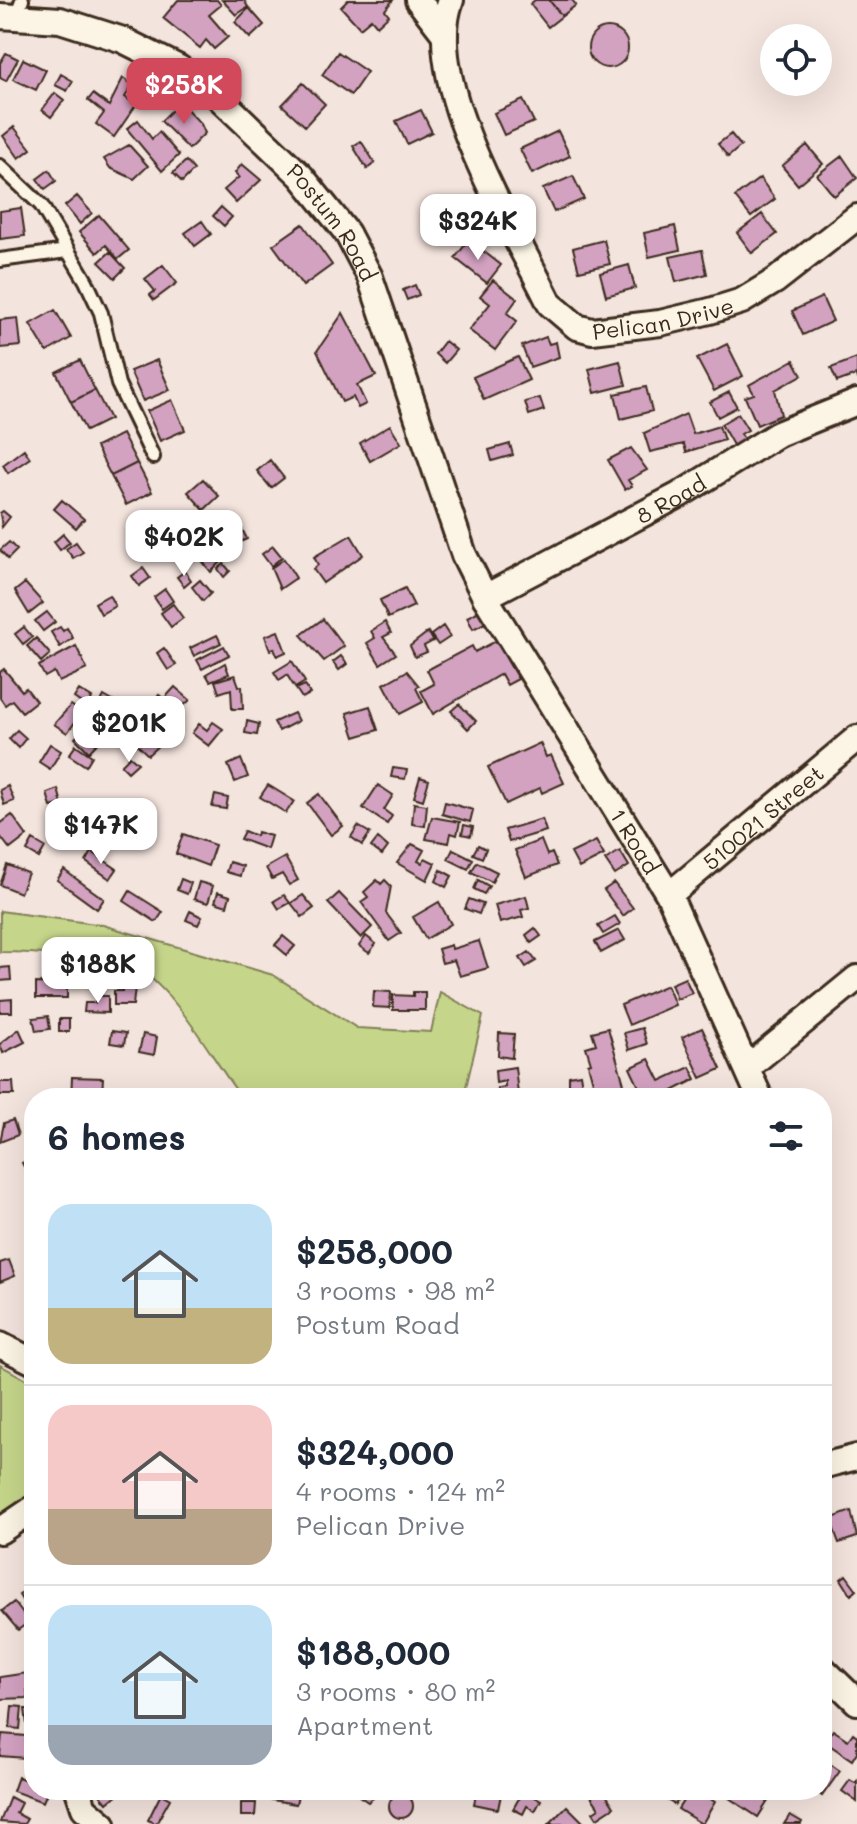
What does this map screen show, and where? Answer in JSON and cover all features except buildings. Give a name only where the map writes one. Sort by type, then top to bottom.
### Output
[{"type":"street","points":[[418,0],[445,35]]},
{"type":"street","points":[[445,35],[451,0]]},
{"type":"street","name":"Postum Road","points":[[12,11],[60,20],[123,40],[179,68],[211,90],[301,176],[329,210],[347,233],[370,277],[464,555],[485,597]]},
{"type":"street","name":"Pelican Drive","points":[[445,35],[454,101],[472,142],[550,304],[577,327],[592,331],[617,330],[742,301],[775,281],[857,217]]},
{"type":"street","name":"8 Road","points":[[485,597],[679,495],[778,434],[857,402]]},
{"type":"street","name":"1 Road","points":[[485,597],[669,895],[756,1088]]},
{"type":"street","name":"510021 Street","points":[[669,895],[857,738]]},
{"type":"street","points":[[748,1067],[857,978]]},
{"type":"street","points":[[0,1345],[24,1357]]},
{"type":"street","points":[[832,1463],[857,1457]]},
{"type":"street","points":[[0,1531],[24,1515]]},
{"type":"street","points":[[832,1676],[857,1691]]},
{"type":"street","points":[[832,1678],[857,1702]]},
{"type":"street","points":[[81,1800],[84,1808],[103,1824]]},
{"type":"lane","points":[[0,166],[41,205],[101,313],[118,384],[153,457]]},
{"type":"lane","points":[[0,260],[67,251]]},
{"type":"green space","points":[[0,911],[103,925],[273,975],[357,1028],[431,1032],[440,992],[483,1016],[466,1088],[235,1088],[183,1013],[145,973],[98,960],[0,952]]},
{"type":"green space","points":[[0,1365],[24,1378],[24,1499],[0,1515]]}]
